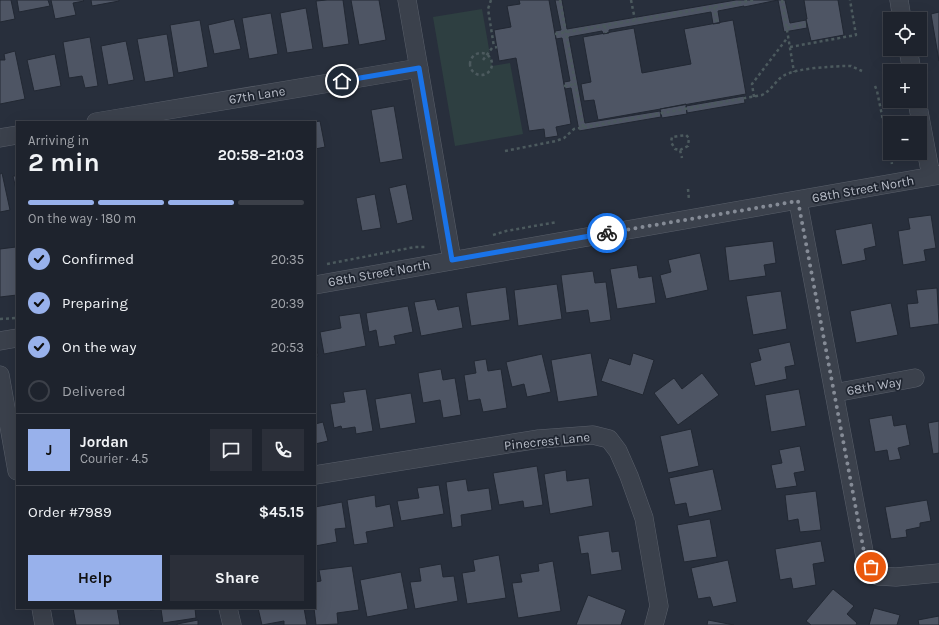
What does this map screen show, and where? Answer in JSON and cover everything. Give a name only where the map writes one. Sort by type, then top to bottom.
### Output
[{"type":"street","points":[[407,0],[452,260]]},
{"type":"street","points":[[899,0],[901,12]]},
{"type":"street","name":"67th Lane","points":[[102,121],[419,68]]},
{"type":"street","points":[[920,108],[935,176]]},
{"type":"street","points":[[0,138],[16,135]]},
{"type":"street","name":"68th Street North","points":[[316,285],[935,176]]},
{"type":"street","points":[[798,201],[865,557],[878,576],[896,577],[939,573]]},
{"type":"street","points":[[0,341],[16,338]]},
{"type":"street","points":[[0,375],[16,465]]},
{"type":"street","name":"68th Way","points":[[834,393],[915,378]]},
{"type":"street","name":"Pinecrest Lane","points":[[316,475],[539,439],[593,435],[609,439],[618,451],[630,476],[644,518],[659,606],[654,625]]},
{"type":"street","points":[[41,609],[44,625]]},
{"type":"street","points":[[228,609],[232,625]]},
{"type":"path","points":[[483,60],[495,47],[488,9],[491,0]]},
{"type":"path","points":[[560,0],[583,127]]},
{"type":"path","points":[[632,0],[635,20]]},
{"type":"path","points":[[555,34],[754,0]]},
{"type":"path","points":[[782,0],[794,72]]},
{"type":"path","points":[[790,47],[856,35],[850,0]]},
{"type":"path","points":[[714,7],[717,23]]},
{"type":"path","points":[[786,28],[806,24]]},
{"type":"path","points":[[605,26],[606,33]]},
{"type":"path","points":[[754,96],[752,84],[788,37]]},
{"type":"path","points":[[478,53],[487,55],[492,63],[490,70],[484,75],[474,73],[470,67],[472,57],[478,53]]},
{"type":"path","points":[[505,151],[556,141],[564,138],[574,129],[583,127],[754,96],[768,92],[782,76],[794,72],[843,66],[851,66],[862,71]]},
{"type":"path","points":[[564,86],[575,84]]},
{"type":"path","points":[[875,86],[892,164]]},
{"type":"path","points":[[680,150],[688,146],[689,138],[686,135],[672,137],[672,146],[680,150],[682,158]]},
{"type":"path","points":[[688,189],[689,200]]},
{"type":"path","points":[[486,236],[557,222]]},
{"type":"path","points":[[323,265],[432,245]]},
{"type":"path","points":[[0,319],[16,318]]},
{"type":"shaded area","points":[[482,9],[492,66],[510,63],[523,134],[455,146],[433,17]]},
{"type":"building","points":[[0,0],[11,0],[15,19],[0,22]]},
{"type":"building","points":[[17,0],[48,0],[50,6],[19,12]]},
{"type":"building","points":[[51,0],[84,1],[73,3],[76,15],[55,19]]},
{"type":"building","points":[[91,0],[119,0],[119,1],[92,6]]},
{"type":"building","points":[[343,0],[349,44],[323,48],[316,1]]},
{"type":"building","points":[[351,0],[379,0],[386,40],[359,45]]},
{"type":"building","points":[[519,0],[549,0],[571,124],[556,127],[558,136],[545,138],[544,129],[529,131],[516,58],[499,61],[494,30],[511,27],[507,6],[520,4]]},
{"type":"building","points":[[555,0],[562,0],[567,29],[736,0],[778,0],[718,11],[720,23],[713,24],[711,12],[609,30],[609,33],[603,34],[602,31],[569,37],[585,123],[660,111],[661,117],[579,131],[571,88],[565,89],[564,82],[570,81],[562,38],[556,39],[555,31],[561,30]]},
{"type":"building","points":[[778,0],[785,0],[790,23],[806,20],[807,28],[784,32]]},
{"type":"building","points":[[804,0],[838,0],[844,35],[811,41],[806,19]]},
{"type":"building","points":[[306,8],[313,49],[287,53],[280,13]]},
{"type":"building","points":[[939,12],[939,61],[931,14]]},
{"type":"building","points":[[271,13],[278,54],[249,59],[242,18]]},
{"type":"building","points":[[234,19],[241,49],[214,54],[208,25]]},
{"type":"building","points":[[200,20],[208,67],[178,73],[170,25]]},
{"type":"building","points":[[733,20],[746,94],[598,120],[594,100],[584,101],[581,84],[591,82],[583,37],[634,28],[642,73],[691,64],[684,29]]},
{"type":"building","points":[[167,34],[174,77],[145,82],[137,39]]},
{"type":"building","points":[[90,37],[98,86],[85,88],[82,76],[69,78],[63,42]]},
{"type":"building","points":[[126,41],[134,80],[108,85],[101,46]]},
{"type":"building","points":[[15,51],[25,99],[0,104],[0,60],[5,60],[4,54]]},
{"type":"building","points":[[55,54],[61,86],[34,91],[27,60]]},
{"type":"building","points":[[744,96],[745,103],[687,113],[686,106]]},
{"type":"building","points":[[686,104],[687,114],[662,118],[660,109]]},
{"type":"building","points":[[394,106],[403,159],[380,163],[371,110]]},
{"type":"building","points":[[320,121],[325,147],[316,149],[316,122]]},
{"type":"building","points":[[2,173],[10,210],[0,212],[0,174]]},
{"type":"building","points":[[13,176],[16,176],[16,189]]},
{"type":"building","points":[[406,184],[413,220],[397,224],[389,188]]},
{"type":"building","points":[[375,194],[381,228],[362,231],[356,198]]},
{"type":"building","points":[[931,215],[936,248],[924,250],[926,261],[903,265],[898,231],[910,229],[908,218]]},
{"type":"building","points":[[872,223],[876,246],[864,249],[866,260],[842,265],[835,230]]},
{"type":"building","points":[[773,241],[776,263],[764,265],[766,276],[729,281],[725,247]]},
{"type":"building","points":[[16,247],[16,295],[0,297],[0,249]]},
{"type":"building","points":[[700,253],[708,290],[666,299],[660,275],[671,272],[668,260]]},
{"type":"building","points":[[637,265],[639,278],[652,276],[656,303],[617,309],[610,269]]},
{"type":"building","points":[[593,271],[595,283],[606,282],[611,320],[590,323],[588,310],[566,313],[561,275]]},
{"type":"building","points":[[557,284],[562,319],[518,326],[514,290]]},
{"type":"building","points":[[506,287],[510,320],[471,326],[466,293]]},
{"type":"building","points":[[937,288],[939,324],[910,328],[907,304],[918,303],[916,290]]},
{"type":"building","points":[[781,291],[787,329],[753,335],[746,296]]},
{"type":"building","points":[[435,299],[438,310],[459,306],[463,328],[421,336],[414,302]]},
{"type":"building","points":[[891,303],[898,335],[856,343],[850,311]]},
{"type":"building","points":[[408,306],[413,332],[394,336],[396,344],[379,347],[376,330],[369,332],[366,313]]},
{"type":"building","points":[[360,313],[366,346],[324,354],[320,332],[341,328],[339,316]]},
{"type":"building","points":[[316,342],[318,356],[316,356]]},
{"type":"building","points":[[790,342],[795,365],[785,367],[787,379],[755,386],[750,363],[761,360],[758,349]]},
{"type":"building","points":[[591,353],[598,396],[558,402],[551,360]]},
{"type":"building","points":[[633,353],[654,360],[643,395],[601,381],[609,358],[630,365]]},
{"type":"building","points":[[542,354],[551,392],[527,397],[524,384],[512,387],[506,362]]},
{"type":"building","points":[[486,359],[488,371],[501,369],[507,408],[483,412],[480,399],[468,401],[464,375],[476,373],[474,361]]},
{"type":"building","points":[[441,369],[443,380],[455,378],[461,415],[443,418],[440,400],[423,403],[418,373]]},
{"type":"building","points":[[702,373],[719,395],[678,425],[654,393],[674,378],[682,389]]},
{"type":"building","points":[[366,389],[373,431],[356,434],[355,427],[342,429],[341,426],[334,428],[330,404],[345,402],[343,392]]},
{"type":"building","points":[[799,389],[806,426],[771,432],[765,395]]},
{"type":"building","points":[[411,393],[416,423],[380,429],[375,399]]},
{"type":"building","points":[[892,415],[894,426],[906,424],[910,445],[898,448],[901,459],[889,461],[887,450],[875,452],[869,419]]},
{"type":"building","points":[[939,421],[939,453],[933,454],[928,423]]},
{"type":"building","points":[[323,422],[328,441],[316,444],[316,424]]},
{"type":"building","points":[[691,429],[699,466],[668,473],[660,436]]},
{"type":"building","points":[[800,446],[805,471],[794,473],[797,486],[776,489],[771,465],[782,463],[779,450]]},
{"type":"building","points":[[537,466],[543,505],[524,508],[523,501],[499,505],[493,473]]},
{"type":"building","points":[[713,469],[722,510],[689,517],[686,503],[675,505],[669,478]]},
{"type":"building","points":[[566,470],[567,481],[589,478],[593,506],[550,514],[544,474]]},
{"type":"building","points":[[466,479],[468,491],[489,488],[492,510],[461,515],[462,526],[452,528],[446,482]]},
{"type":"building","points":[[439,485],[444,514],[401,521],[397,501],[419,498],[417,488]]},
{"type":"building","points":[[816,491],[821,530],[800,532],[798,519],[788,521],[785,495]]},
{"type":"building","points":[[375,495],[376,507],[390,504],[394,527],[366,532],[368,543],[354,545],[347,500]]},
{"type":"building","points":[[927,500],[931,521],[920,523],[920,527],[906,530],[907,537],[891,539],[885,507]]},
{"type":"building","points":[[342,502],[346,528],[335,529],[337,542],[316,546],[316,507]]},
{"type":"building","points":[[710,519],[717,557],[684,562],[677,525]]},
{"type":"building","points":[[609,531],[612,552],[619,551],[622,570],[591,575],[588,553],[581,554],[578,536]]},
{"type":"building","points":[[821,541],[825,562],[813,564],[816,585],[793,589],[791,578],[780,580],[775,549]]},
{"type":"building","points":[[499,555],[506,598],[467,604],[462,573],[475,571],[473,560]]},
{"type":"building","points":[[728,560],[737,602],[713,607],[710,597],[698,599],[691,568]]},
{"type":"building","points":[[553,561],[561,611],[518,618],[512,583],[522,582],[520,574],[539,571],[538,564]]},
{"type":"building","points":[[441,564],[443,577],[454,576],[458,601],[415,609],[410,582],[421,581],[419,568]]},
{"type":"building","points":[[352,566],[359,610],[337,613],[338,624],[316,625],[314,609],[316,609],[316,582],[321,581],[319,570]]},
{"type":"building","points":[[401,572],[408,609],[367,617],[360,580]]},
{"type":"building","points":[[833,589],[854,606],[847,614],[857,623],[856,625],[811,625],[806,621]]},
{"type":"building","points":[[588,595],[626,610],[621,625],[576,625]]},
{"type":"building","points":[[874,608],[900,615],[897,625],[869,625]]},
{"type":"building","points":[[73,609],[117,609],[120,625],[76,625]]},
{"type":"building","points":[[161,609],[195,609],[196,618],[163,623]]},
{"type":"building","points":[[258,609],[304,609],[307,625],[284,625],[284,621],[262,625]]},
{"type":"building","points":[[939,616],[939,625],[919,625],[918,620]]},
{"type":"building","points":[[198,620],[198,625],[177,625],[177,624]]},
{"type":"building","points":[[708,620],[734,625],[707,625]]},
{"type":"way so far","points":[[607,233],[798,201],[865,557],[871,567]]},
{"type":"route","points":[[342,81],[419,68],[452,260],[607,233]]}]
